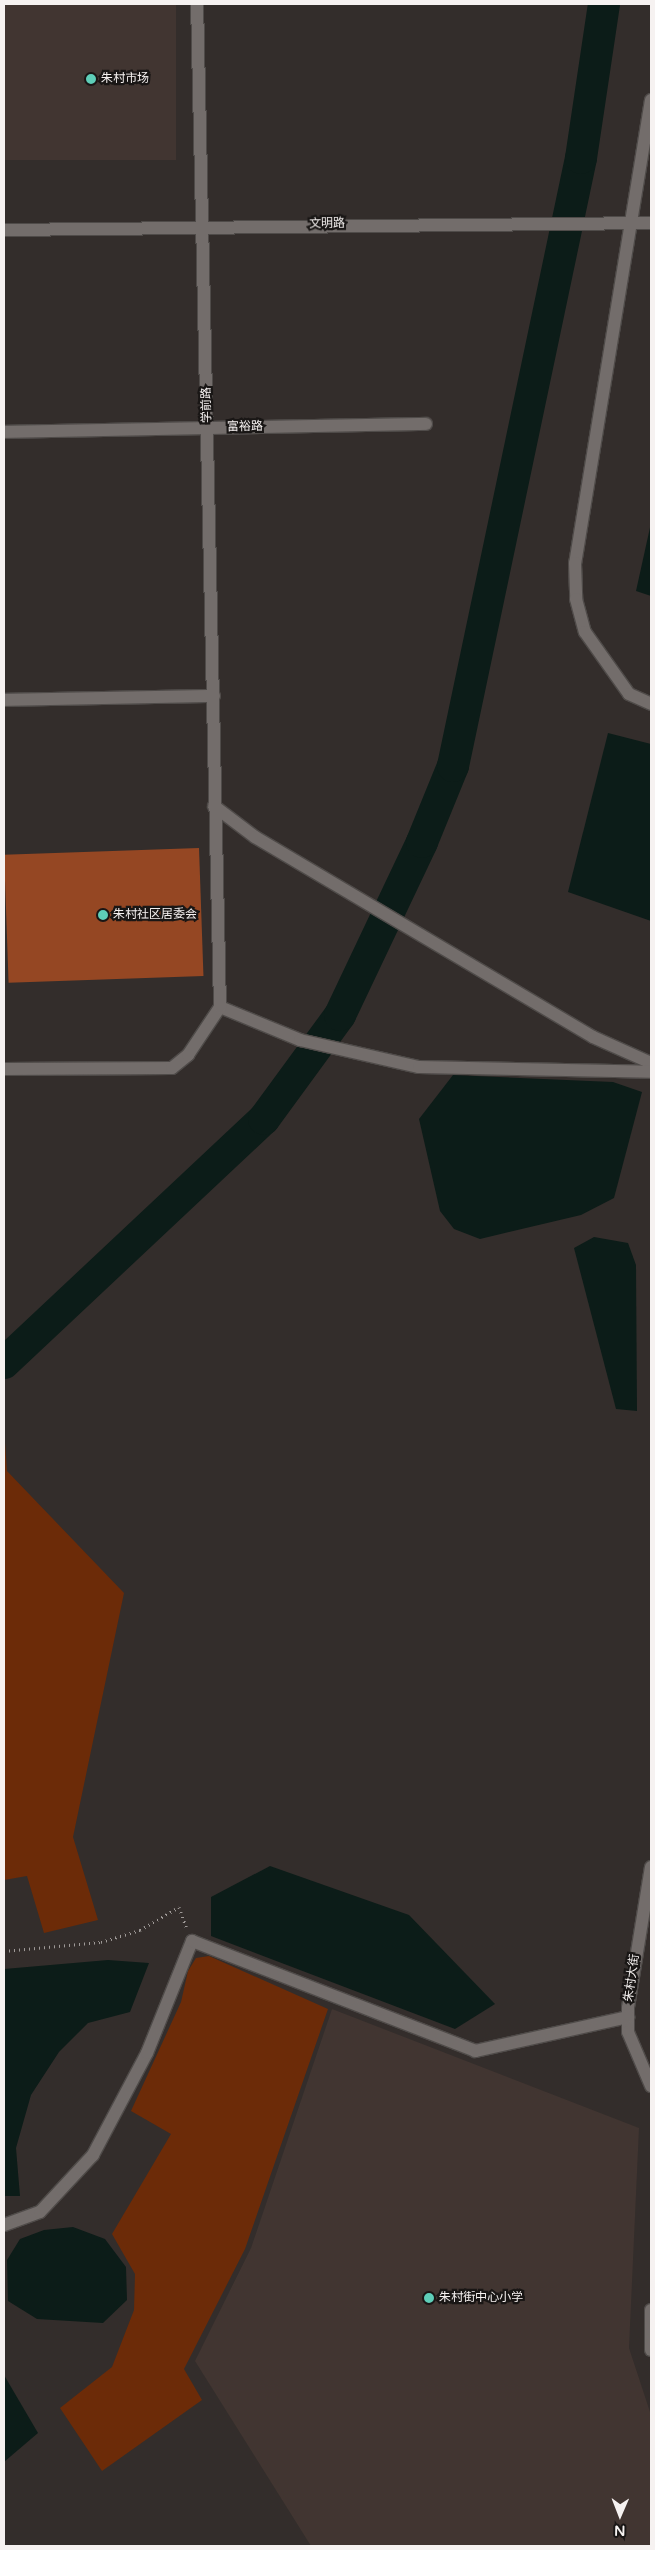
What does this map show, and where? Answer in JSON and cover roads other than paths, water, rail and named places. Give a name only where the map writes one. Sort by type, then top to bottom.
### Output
[{"type":"street","name":"学前路","points":[[197,4],[204,226],[214,696],[214,806],[220,1007]]},
{"type":"street","points":[[651,100],[633,222],[575,563],[576,599],[586,632],[604,662],[629,694],[651,704]]},
{"type":"street","name":"文明路","points":[[4,230],[518,221],[651,222]]},
{"type":"street","name":"富裕路","points":[[4,432],[426,424]]},
{"type":"street","points":[[4,700],[214,696]]},
{"type":"street","points":[[214,806],[254,837],[419,931],[593,1037],[651,1063]]},
{"type":"street","points":[[4,1069],[172,1068],[188,1055],[220,1007],[300,1040],[419,1067],[651,1072]]},
{"type":"street","name":"朱村大街","points":[[651,1867],[628,2017],[628,2032],[651,2086]]},
{"type":"street","points":[[4,2225],[40,2212],[93,2155],[147,2053],[192,1941],[475,2051],[628,2017]]},
{"type":"street","points":[[651,2310],[651,2350]]},
{"type":"waterway","points":[[4,1363],[264,1119],[340,1015],[422,842],[453,766],[581,158],[604,4]]},
{"type":"place","name":"朱村市场","points":[[91,79]]},
{"type":"place","name":"朱村社区居委会","points":[[103,915]]},
{"type":"place","name":"朱村街中心小学","points":[[429,2298]]}]
